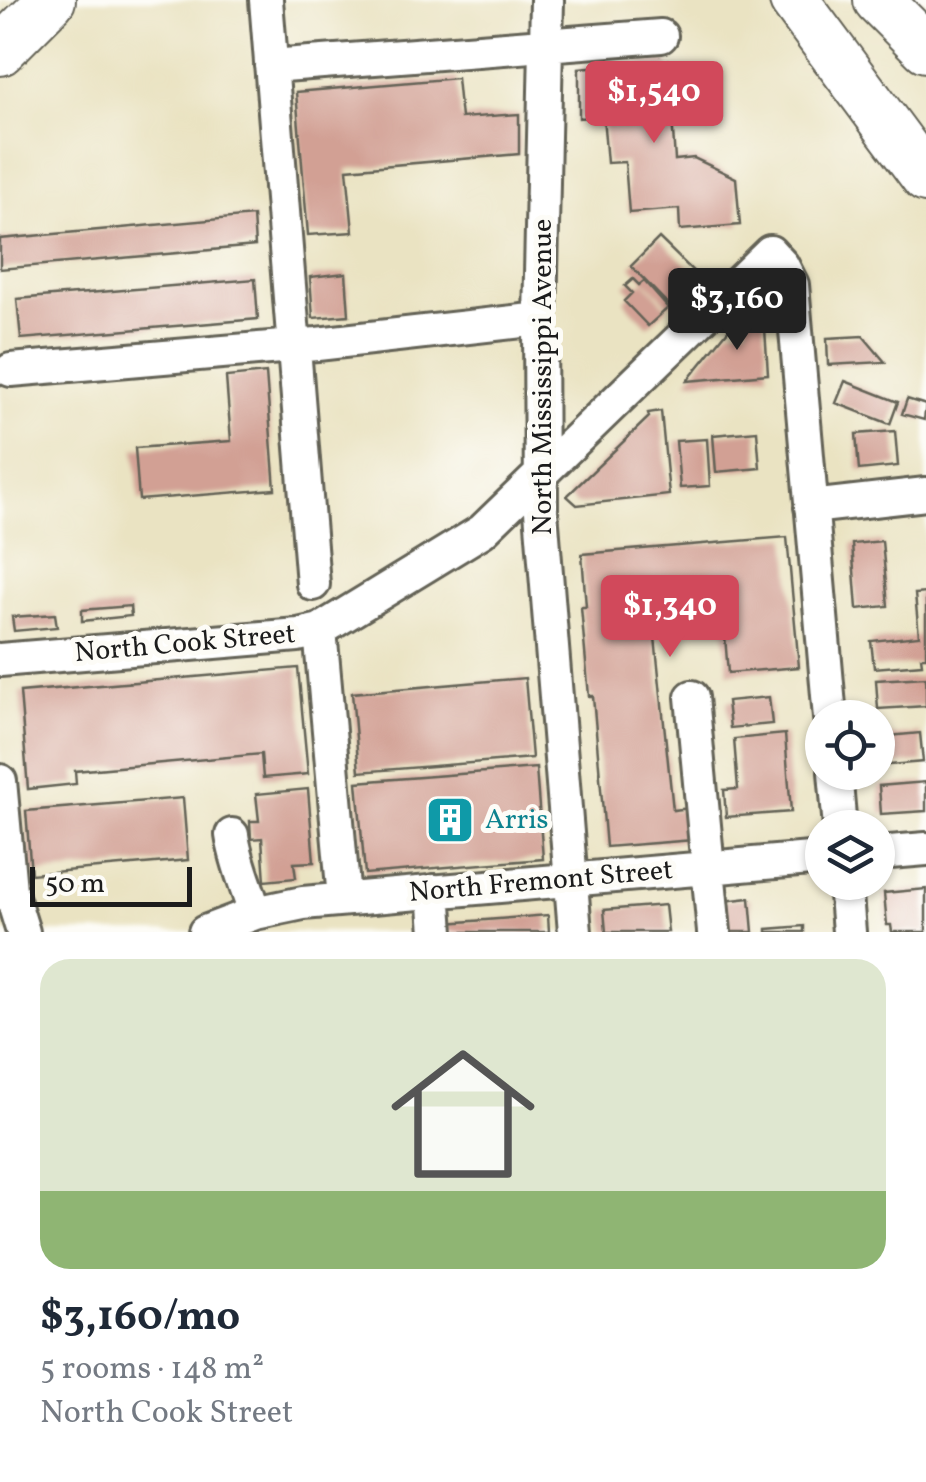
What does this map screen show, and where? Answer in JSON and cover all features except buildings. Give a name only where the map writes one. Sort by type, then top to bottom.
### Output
[{"type":"highway","points":[[0,51],[51,0]]},
{"type":"highway","points":[[794,0],[926,178]]},
{"type":"highway","points":[[878,0],[926,48]]},
{"type":"street","points":[[266,0],[312,584]]},
{"type":"street","name":"North Mississippi Avenue","points":[[547,0],[540,319],[542,552],[575,932]]},
{"type":"street","points":[[271,66],[661,36]]},
{"type":"street","name":"North Cook Street","points":[[0,660],[320,630],[482,531],[770,252],[792,284],[811,507]]},
{"type":"street","points":[[11,370],[294,346],[540,319]]},
{"type":"street","points":[[828,700],[811,507],[926,494]]},
{"type":"street","points":[[320,630],[344,899]]},
{"type":"street","points":[[692,697],[714,932]]},
{"type":"street","points":[[0,781],[10,890],[24,932]]},
{"type":"street","points":[[232,835],[236,866],[255,913]]},
{"type":"street","points":[[895,852],[926,849]]},
{"type":"street","name":"North Fremont Street","points":[[205,932],[255,913],[305,917],[344,899],[805,859]]},
{"type":"street","points":[[434,891],[437,932]]},
{"type":"street","points":[[846,900],[849,932]]},
{"type":"place","name":"Arris","points":[[450,820]]}]
